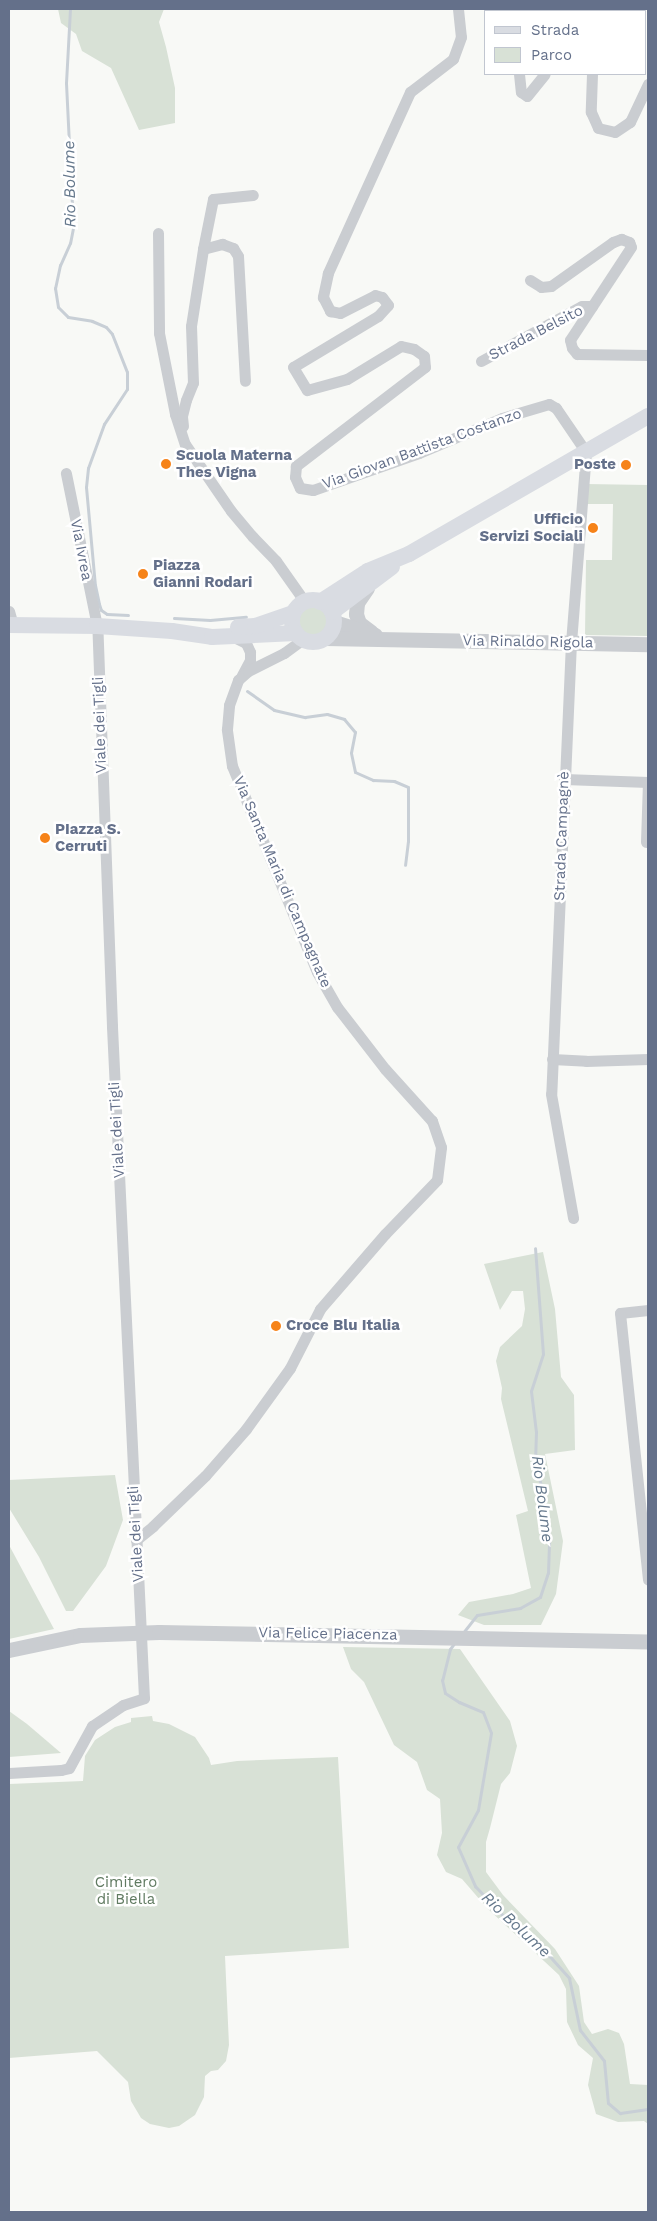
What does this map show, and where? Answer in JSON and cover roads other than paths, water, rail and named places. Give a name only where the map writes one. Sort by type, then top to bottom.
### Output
[{"type":"main road","points":[[299,636],[293,627],[368,571],[409,554],[648,416]]},
{"type":"main road","points":[[172,631],[255,626],[317,610],[367,588],[409,554]]},
{"type":"main road","points":[[10,621],[172,631],[212,637],[299,636],[314,642],[325,638],[329,634],[317,610]]},
{"type":"street","name":"Via Giovan Battista Costanzo","points":[[458,9],[461,37],[453,60],[410,92],[328,273],[323,297],[330,311],[340,313],[375,295],[382,297],[388,305],[378,316],[294,367],[307,390],[347,379],[401,346],[414,348],[424,356],[425,367],[296,466],[295,478],[300,488],[313,490],[419,454],[502,418],[549,404],[556,408],[586,452]]},
{"type":"street","points":[[519,75],[521,92],[528,96],[544,75]]},
{"type":"street","points":[[592,75],[591,112],[598,128],[615,132],[630,122],[648,84]]},
{"type":"street","points":[[185,444],[182,416],[193,383],[191,326],[202,249],[213,199],[253,195]]},
{"type":"street","points":[[158,232],[159,333],[175,414],[185,444],[231,511],[317,610]]},
{"type":"street","name":"Strada Belsito","points":[[530,280],[541,287],[551,286],[613,242],[621,239],[629,242],[631,247],[570,340],[572,348],[577,354],[648,355]]},
{"type":"street","points":[[202,249],[222,244],[233,248],[238,256],[245,381]]},
{"type":"street","name":"Strada Belsito","points":[[481,361],[582,306],[592,306]]},
{"type":"street","name":"Strada Campagnè","points":[[573,1218],[551,1094],[571,642],[586,452]]},
{"type":"street","name":"Via Ivrea","points":[[66,473],[97,626]]},
{"type":"street","points":[[367,588],[358,603],[356,614],[359,623],[374,634]]},
{"type":"street","name":"Via Rinaldo Rigola","points":[[317,610],[374,634],[409,641]]},
{"type":"street","name":"Viale dei Tigli","points":[[9,1773],[69,1768],[92,1726],[123,1705],[144,1698],[112,1036],[97,626]]},
{"type":"street","points":[[241,678],[248,671],[284,653],[299,636]]},
{"type":"street","name":"Via Santa Maria di Campagnate","points":[[136,1540],[205,1476],[246,1429],[290,1368],[320,1309],[385,1234],[437,1180],[441,1148],[432,1121],[385,1068],[337,1008],[317,972],[232,766],[227,729],[229,706],[250,660],[250,652],[246,643],[234,637]]},
{"type":"street","name":"Via Rinaldo Rigola","points":[[325,638],[648,644]]},
{"type":"street","points":[[564,779],[648,782],[646,842]]},
{"type":"street","points":[[552,1059],[586,1061],[648,1060]]},
{"type":"street","points":[[648,1310],[620,1313],[646,1535],[648,1580]]},
{"type":"street","name":"Via Felice Piacenza","points":[[9,1650],[80,1635],[142,1633],[473,1636],[648,1641]]},
{"type":"waterway","name":"Rio Bolume","points":[[70,9],[66,83],[73,228],[70,243],[60,265],[55,288],[58,307],[68,317],[92,321],[106,327],[112,334],[127,372],[127,389],[104,424],[88,468],[86,487],[95,585],[99,604],[101,610],[107,614],[128,615]]},
{"type":"waterway","name":"Rio Bolume","points":[[174,618],[210,620],[246,617]]},
{"type":"waterway","name":"Rio Bolume","points":[[247,691],[274,710],[305,717],[327,714],[344,719],[355,732],[351,753],[355,772],[373,780],[394,781],[408,787],[408,841],[405,865]]},
{"type":"waterway","name":"Rio Bolume","points":[[462,1634],[477,1615],[520,1608],[540,1597],[548,1573],[549,1537],[545,1502],[535,1461],[536,1432],[531,1391],[543,1354],[535,1248]]},
{"type":"waterway","name":"Rio Bolume","points":[[455,1642],[450,1649],[442,1680],[445,1693],[459,1702],[483,1712],[491,1733],[478,1810],[458,1847],[475,1886],[507,1920],[544,1950],[569,1978],[580,2030],[604,2061],[608,2103],[620,2113],[648,2109]]},
{"type":"place","name":"Scuola Materna Thes Vigna","points":[[166,464]]},
{"type":"place","name":"Poste","points":[[626,465]]},
{"type":"place","name":"Ufficio Servizi Sociali","points":[[593,528]]},
{"type":"place","name":"Piazza Gianni Rodari","points":[[143,574]]},
{"type":"place","name":"PIazza S. Cerruti","points":[[45,838]]},
{"type":"place","name":"Croce Blu Italia","points":[[276,1326]]},
{"type":"park label","name":"Cimitero di Biella","points":[[126,1890]]}]
